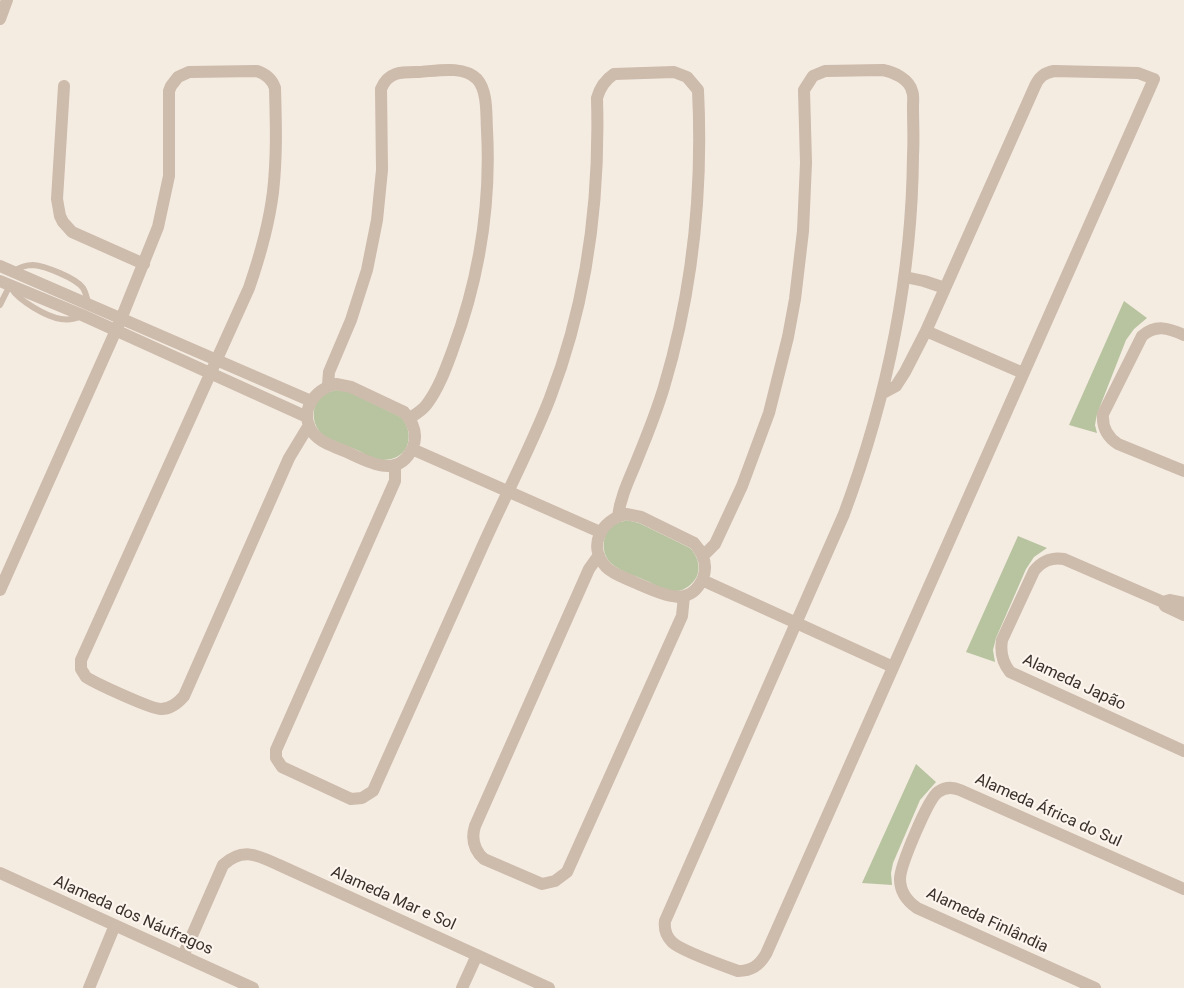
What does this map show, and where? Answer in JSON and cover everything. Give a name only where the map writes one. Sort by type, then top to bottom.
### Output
[{"type":"street","points":[[0,19],[7,0]]},
{"type":"street","points":[[703,556],[712,548],[719,537],[742,486],[762,431],[779,375],[795,298],[803,231],[806,163],[804,95],[808,81],[818,73],[825,71],[883,70],[890,72],[902,78],[912,91],[913,182],[905,278],[894,344],[883,393],[868,447],[853,489],[796,623],[666,916],[665,930],[667,936],[675,945],[738,971],[753,968],[763,960],[1154,79],[1138,73],[1054,71],[1040,77],[926,331],[896,386],[883,393]]},
{"type":"street","points":[[0,590],[116,331],[122,319],[158,227],[166,194],[170,157],[169,91],[178,77],[189,72],[252,71],[263,73],[271,79],[275,88],[276,151],[272,199],[264,238],[249,288],[216,360],[211,373],[81,660],[82,669],[90,679],[156,709],[170,707],[180,701],[184,696],[289,458],[308,421],[310,401],[321,389],[336,384],[351,387],[404,412],[410,418],[415,434],[412,449],[408,456],[394,465],[378,466],[324,442],[312,432],[308,421],[211,373],[116,331],[82,315],[5,283]]},
{"type":"street","points":[[328,386],[328,372],[345,336],[359,295],[377,220],[382,161],[381,89],[386,79],[399,72],[465,72],[475,77],[484,90],[488,152],[487,197],[480,251],[467,308],[448,363],[426,406],[410,418]]},
{"type":"street","points":[[394,465],[395,481],[276,750],[276,758],[282,767],[351,799],[362,798],[373,791],[507,491],[531,443],[550,396],[564,356],[580,299],[586,266],[595,199],[597,98],[599,91],[608,78],[614,74],[674,72],[687,77],[698,90],[700,172],[693,253],[681,320],[668,372],[652,423],[620,501],[618,516]]},
{"type":"street","points":[[64,86],[57,205],[60,216],[72,232],[144,264]]},
{"type":"street","points":[[0,266],[310,401]]},
{"type":"street","points":[[5,283],[17,282],[18,276],[14,272]]},
{"type":"street","points":[[905,278],[924,281],[945,288]]},
{"type":"street","points":[[82,315],[88,303]]},
{"type":"street","points":[[1184,335],[1170,328],[1158,327],[1142,336],[1103,414],[1103,420],[1106,431],[1113,441],[1184,471]]},
{"type":"street","points":[[926,331],[1024,373]]},
{"type":"street","points":[[412,449],[600,532]]},
{"type":"street","points":[[634,515],[694,543],[703,556],[705,564],[702,580],[698,586],[684,596],[668,597],[608,569],[597,548],[600,532],[605,525],[618,516],[634,515]]},
{"type":"street","points":[[599,555],[589,568],[475,826],[473,842],[484,859],[542,884],[555,881],[567,872],[682,616],[684,596]]},
{"type":"street","name":"Alameda Japão","points":[[1163,602],[1064,559],[1053,558],[1043,562],[1034,571],[1002,640],[1002,658],[1010,672],[1184,751]]},
{"type":"street","points":[[702,580],[894,667]]},
{"type":"street","points":[[1184,604],[1170,600],[1163,602],[1165,606],[1184,615]]},
{"type":"street","name":"Alameda África do Sul","points":[[917,831],[930,802],[936,794],[945,789],[955,788],[1184,889]]},
{"type":"street","name":"Alameda Finlândia","points":[[917,831],[900,878],[904,896],[912,904],[1095,988]]},
{"type":"street","name":"Alameda Mar e Sol","points":[[183,956],[223,865],[231,858],[244,853],[260,856],[550,988]]},
{"type":"street","name":"Alameda dos Náufragos","points":[[0,873],[253,988]]},
{"type":"street","points":[[89,988],[115,925]]},
{"type":"street","points":[[462,988],[476,955]]},
{"type":"lane","points":[[0,305],[5,283]]},
{"type":"green space","points":[[1124,301],[1147,318],[1134,329],[1126,340],[1097,414],[1095,425],[1097,433],[1069,425]]},
{"type":"green space","points":[[336,390],[349,392],[401,417],[409,435],[407,446],[403,452],[394,458],[379,460],[322,434],[314,420],[314,409],[322,396]]},
{"type":"green space","points":[[626,520],[639,523],[690,548],[695,554],[699,568],[693,582],[679,591],[672,591],[624,572],[612,564],[605,555],[605,538],[610,528],[616,523]]},
{"type":"green space","points":[[1018,536],[1047,548],[1034,557],[1026,569],[996,638],[993,650],[995,662],[966,652]]},
{"type":"green space","points":[[916,764],[936,782],[920,800],[893,863],[891,873],[892,885],[862,883]]}]
